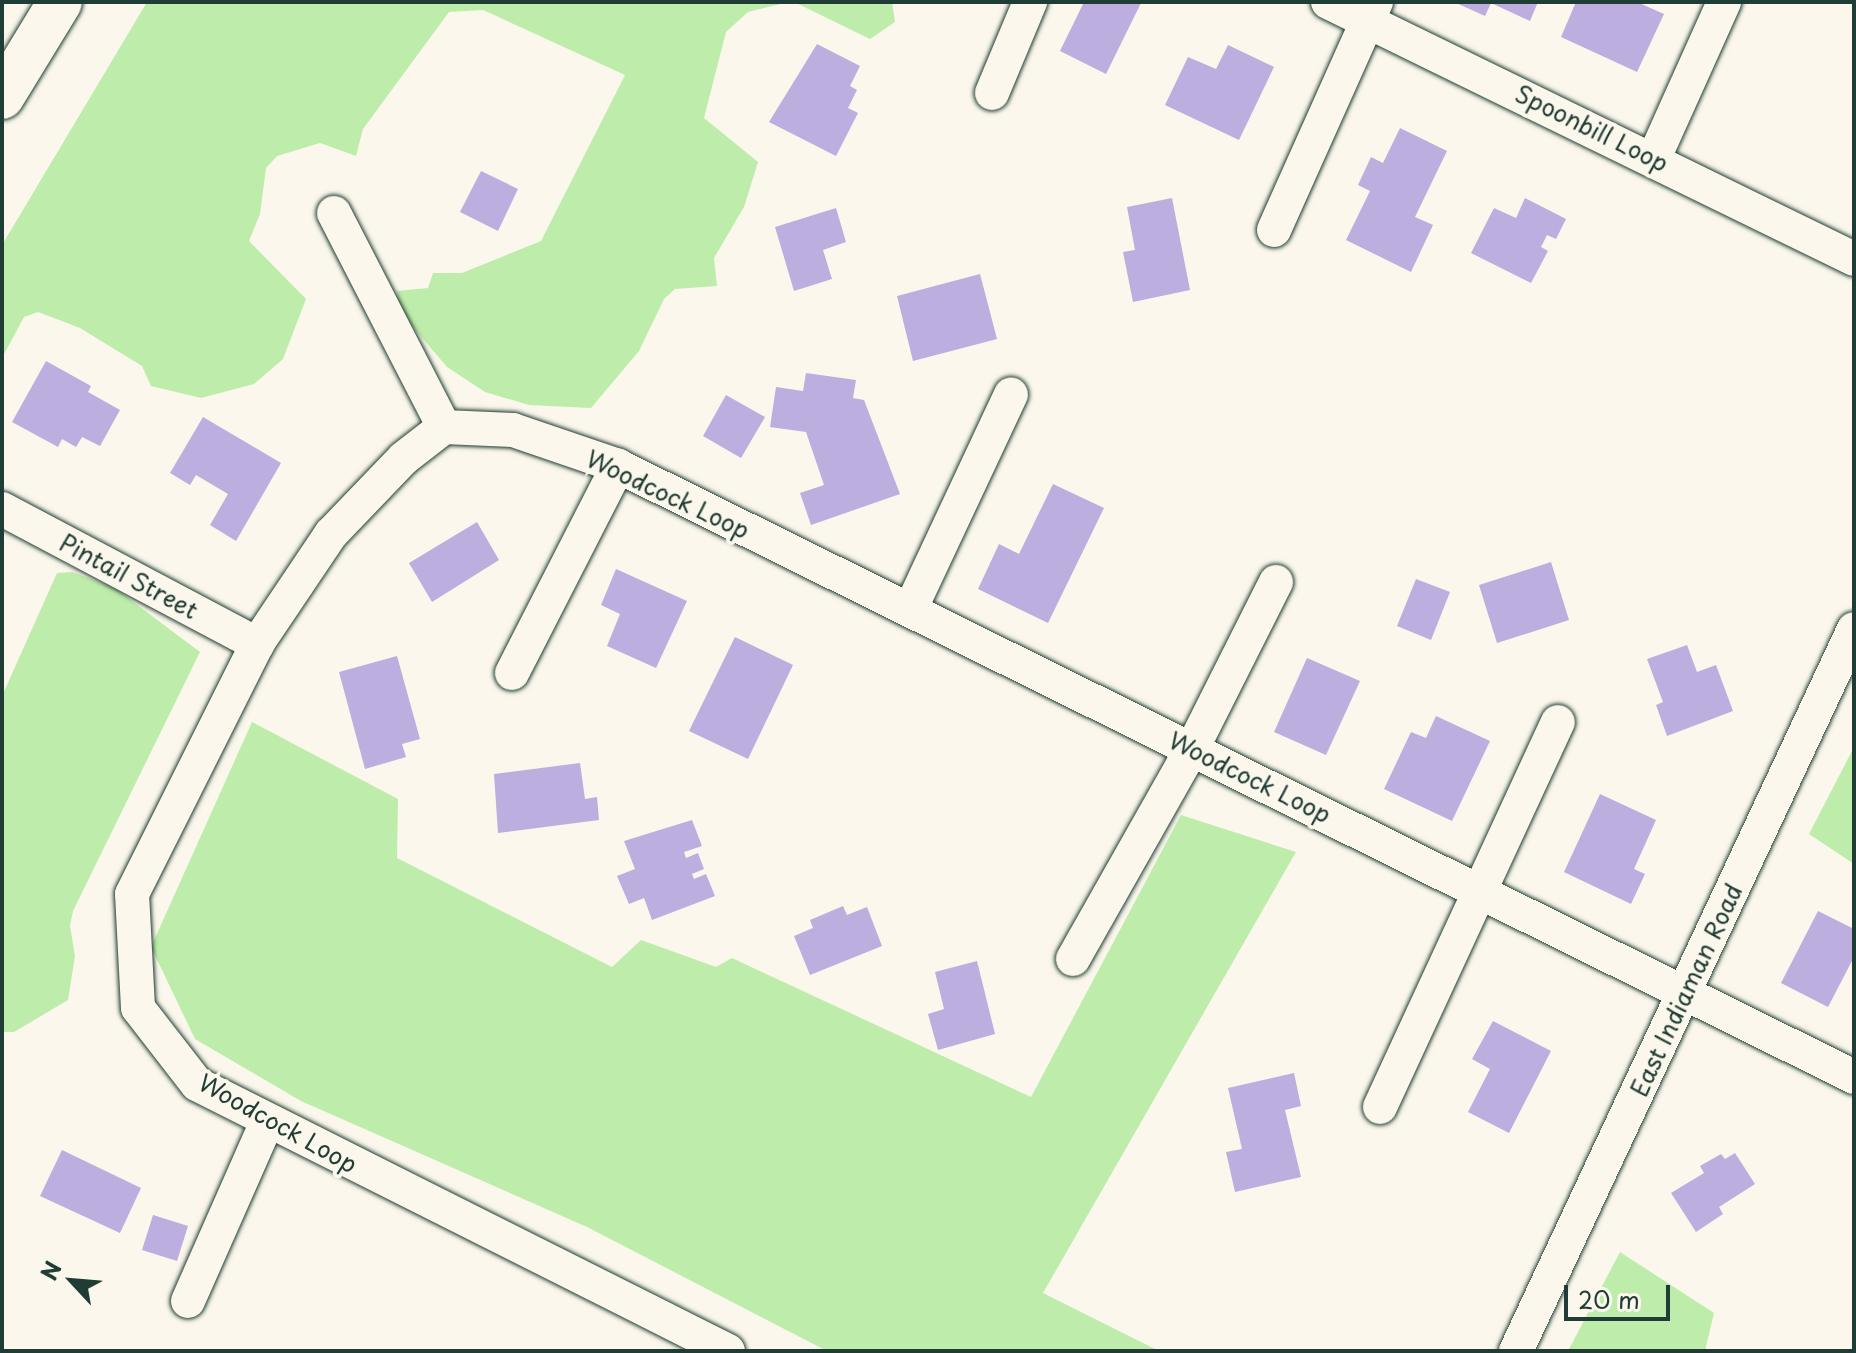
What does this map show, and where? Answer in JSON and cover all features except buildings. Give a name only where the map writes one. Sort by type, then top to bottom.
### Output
[{"type":"main road","points":[[2,97],[60,2]]},
{"type":"street","points":[[992,93],[1030,2]]},
{"type":"street","name":"Spoonbill Loop","points":[[1328,2],[1371,11],[1854,259]]},
{"type":"street","points":[[1654,158],[1724,2]]},
{"type":"street","points":[[1274,230],[1371,11]]},
{"type":"street","points":[[334,213],[444,427]]},
{"type":"street","points":[[910,610],[1011,394]]},
{"type":"street","name":"Woodcock Loop","points":[[728,1351],[267,1122],[197,1084],[138,1008],[132,894],[257,644],[331,534],[404,458],[444,427],[513,430],[618,466],[1854,1077]]},
{"type":"street","points":[[512,673],[618,466]]},
{"type":"street","name":"Pintail Street","points":[[2,509],[257,644]]},
{"type":"street","points":[[1073,959],[1192,749],[1276,582]]},
{"type":"street","name":"East Indiaman Road","points":[[1516,1351],[1854,629]]},
{"type":"street","points":[[1380,1107],[1558,722]]},
{"type":"street","points":[[188,1301],[267,1122]]},
{"type":"green space","points":[[147,2],[789,2],[748,12],[726,32],[704,118],[758,162],[744,207],[714,258],[717,286],[675,289],[664,299],[639,351],[591,408],[529,405],[485,392],[447,367],[400,312],[397,291],[428,288],[433,273],[462,273],[541,241],[625,75],[483,10],[449,12],[363,129],[356,156],[320,143],[277,156],[266,168],[260,214],[249,241],[306,299],[283,359],[254,384],[201,398],[151,386],[142,366],[80,328],[38,312],[24,317],[2,358],[2,245]]},
{"type":"green space","points":[[794,2],[892,2],[895,22],[870,39]]},
{"type":"green space","points":[[73,572],[116,589],[200,652],[73,911],[70,926],[75,956],[68,1000],[14,1032],[2,1032],[2,696],[57,573]]},
{"type":"green space","points":[[252,722],[398,799],[397,858],[612,967],[641,940],[716,967],[732,958],[1031,1097],[1181,815],[1296,852],[1043,1293],[1159,1351],[827,1351],[587,1227],[301,1101],[195,1039],[151,947]]},
{"type":"green space","points":[[1854,747],[1854,864],[1809,834]]},
{"type":"green space","points":[[1620,1252],[1714,1313],[1705,1351],[1568,1351]]}]
